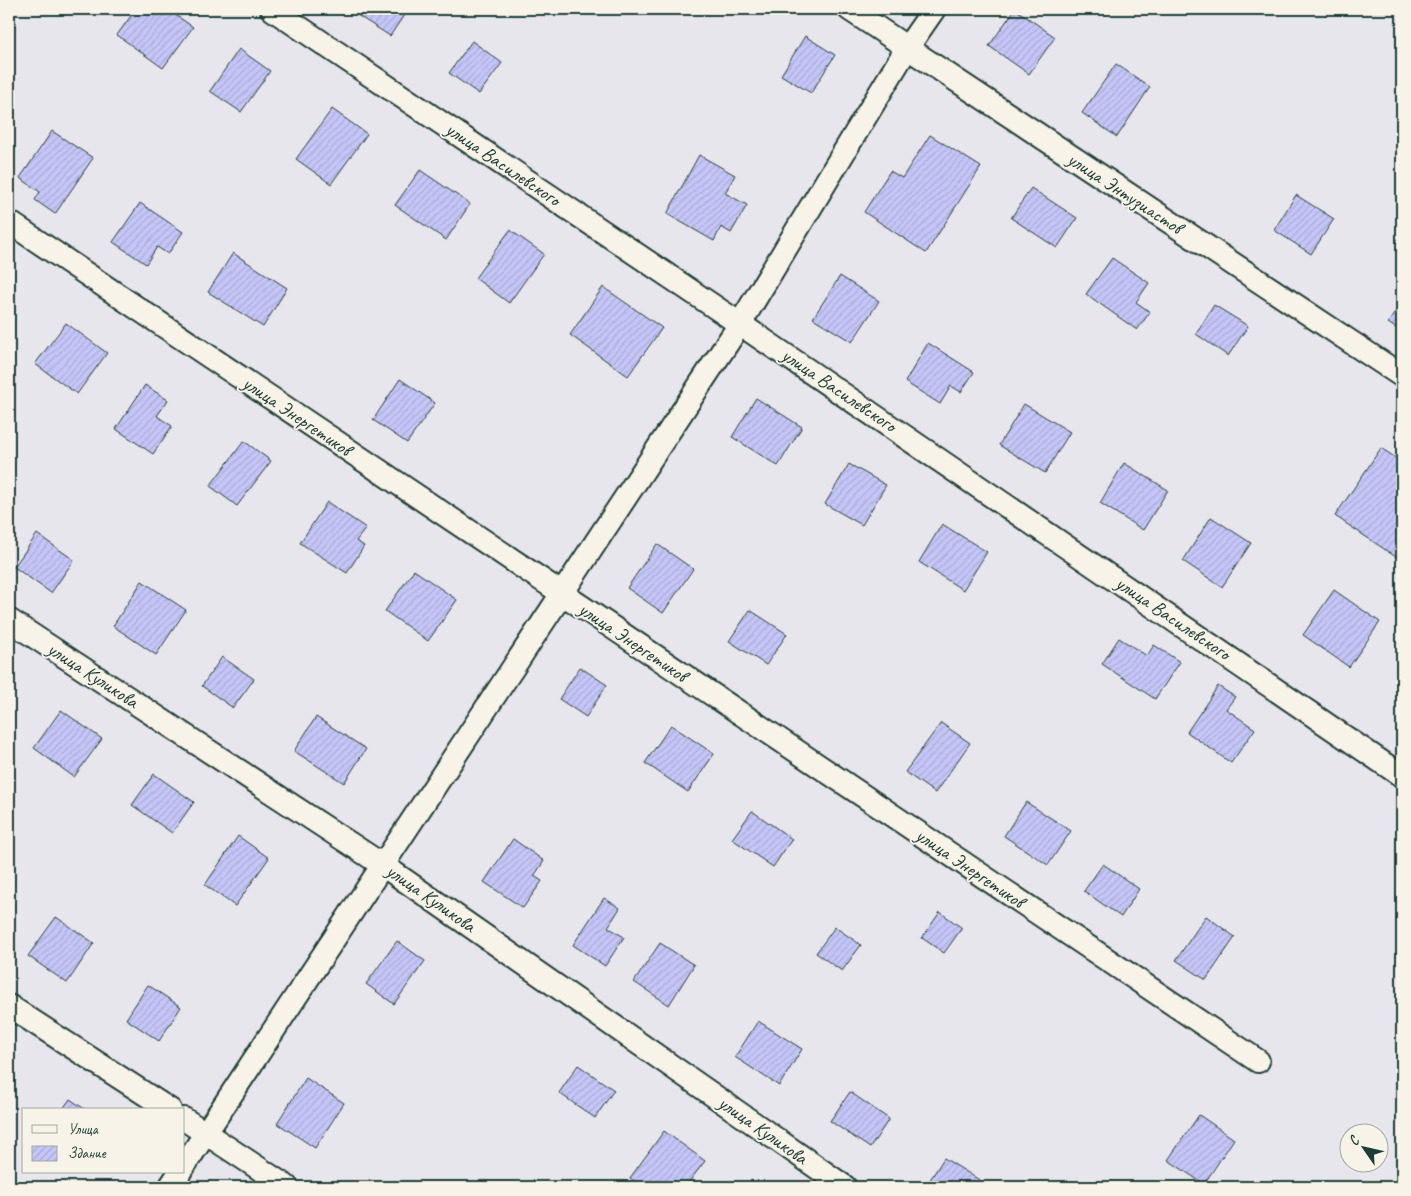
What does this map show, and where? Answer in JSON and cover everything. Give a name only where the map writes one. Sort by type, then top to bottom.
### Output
[{"type":"street","name":"улица Василевского","points":[[272,9],[740,324],[1402,776]]},
{"type":"street","name":"улица Энтузиастов","points":[[849,9],[1402,376]]},
{"type":"street","points":[[185,1164],[563,595],[740,324],[907,48],[934,9]]},
{"type":"street","name":"улица Энергетиков","points":[[9,222],[1258,1061]]},
{"type":"street","name":"улица Куликова","points":[[9,620],[384,866],[846,1187]]},
{"type":"street","points":[[9,1006],[167,1108]]},
{"type":"street","points":[[185,1120],[287,1187]]},
{"type":"street","points":[[170,1187],[179,1174]]},
{"type":"building","points":[[136,9],[167,9],[193,27],[163,68],[117,35]]},
{"type":"building","points":[[361,9],[408,9],[390,36],[357,15]]},
{"type":"building","points":[[1015,9],[1055,37],[1029,74],[989,46]]},
{"type":"building","points":[[805,36],[835,55],[811,93],[781,75]]},
{"type":"building","points":[[472,41],[502,63],[479,94],[449,73]]},
{"type":"building","points":[[239,49],[270,71],[241,112],[210,91]]},
{"type":"building","points":[[1116,64],[1150,87],[1117,137],[1082,113]]},
{"type":"building","points":[[332,109],[367,134],[331,184],[296,159]]},
{"type":"building","points":[[52,131],[93,158],[55,214],[35,200],[40,192],[20,178]]},
{"type":"building","points":[[930,135],[981,167],[926,253],[864,212],[890,171],[902,178]]},
{"type":"building","points":[[699,155],[735,175],[725,193],[747,205],[731,233],[721,227],[714,241],[667,214]]},
{"type":"building","points":[[420,170],[470,204],[446,240],[395,205]]},
{"type":"building","points":[[1031,188],[1077,218],[1057,248],[1011,218]]},
{"type":"building","points":[[1296,195],[1334,219],[1311,254],[1274,230]]},
{"type":"building","points":[[140,203],[183,232],[168,254],[157,247],[146,264],[113,242]]},
{"type":"building","points":[[510,230],[544,254],[509,303],[475,278]]},
{"type":"building","points":[[233,253],[287,288],[263,327],[208,292]]},
{"type":"building","points":[[1112,258],[1149,283],[1136,302],[1150,312],[1137,330],[1086,294]]},
{"type":"building","points":[[840,276],[879,301],[852,342],[813,318]]},
{"type":"building","points":[[603,287],[662,328],[628,376],[570,335]]},
{"type":"building","points":[[1402,302],[1402,332],[1388,323]]},
{"type":"building","points":[[1214,305],[1248,326],[1228,356],[1196,334]]},
{"type":"building","points":[[66,323],[107,353],[77,394],[35,364]]},
{"type":"building","points":[[928,343],[974,372],[961,392],[951,386],[940,404],[905,382]]},
{"type":"building","points":[[400,379],[435,403],[407,443],[373,420]]},
{"type":"building","points":[[145,385],[168,400],[157,416],[172,426],[153,454],[116,429]]},
{"type":"building","points":[[756,398],[802,427],[778,466],[732,437]]},
{"type":"building","points":[[1024,404],[1070,432],[1045,473],[999,445]]},
{"type":"building","points":[[244,441],[271,461],[237,506],[210,486]]},
{"type":"building","points":[[1381,448],[1402,462],[1402,561],[1335,516]]},
{"type":"building","points":[[1124,463],[1168,490],[1143,530],[1100,503]]},
{"type":"building","points":[[849,464],[886,485],[862,525],[825,504]]},
{"type":"building","points":[[327,502],[366,528],[356,541],[364,546],[347,573],[300,543]]},
{"type":"building","points":[[1211,517],[1251,543],[1222,587],[1183,561]]},
{"type":"building","points":[[942,524],[987,552],[963,590],[919,562]]},
{"type":"building","points":[[37,534],[74,560],[51,593],[14,567]]},
{"type":"building","points":[[657,544],[693,569],[663,613],[627,588]]},
{"type":"building","points":[[414,570],[457,600],[428,641],[385,611]]},
{"type":"building","points":[[142,581],[186,610],[156,655],[113,626]]},
{"type":"building","points":[[1334,590],[1380,622],[1349,667],[1303,635]]},
{"type":"building","points":[[750,610],[787,634],[766,665],[729,641]]},
{"type":"building","points":[[1119,638],[1147,656],[1154,645],[1180,662],[1155,699],[1102,664]]},
{"type":"building","points":[[222,657],[254,679],[233,708],[202,686]]},
{"type":"building","points":[[580,667],[607,685],[586,717],[559,699]]},
{"type":"building","points":[[1218,686],[1235,697],[1226,709],[1255,729],[1231,763],[1187,732]]},
{"type":"building","points":[[61,710],[102,739],[74,777],[34,748]]},
{"type":"building","points":[[316,717],[366,749],[344,783],[294,751]]},
{"type":"building","points":[[941,723],[970,743],[935,793],[905,772]]},
{"type":"building","points":[[671,725],[714,754],[688,792],[645,763]]},
{"type":"building","points":[[154,774],[194,802],[172,833],[132,805]]},
{"type":"building","points":[[1026,802],[1071,831],[1048,865],[1004,836]]},
{"type":"building","points":[[752,811],[792,839],[773,867],[732,839]]},
{"type":"building","points":[[238,836],[269,858],[235,906],[205,885]]},
{"type":"building","points":[[513,839],[544,861],[534,876],[542,881],[523,908],[484,882]]},
{"type":"building","points":[[1103,864],[1139,889],[1121,917],[1084,891]]},
{"type":"building","points":[[604,898],[620,908],[608,927],[624,937],[605,966],[573,945]]},
{"type":"building","points":[[940,912],[962,928],[944,953],[922,938]]},
{"type":"building","points":[[1206,916],[1235,937],[1206,980],[1176,960]]},
{"type":"building","points":[[56,917],[94,943],[67,983],[28,956]]},
{"type":"building","points":[[835,927],[861,945],[842,971],[816,953]]},
{"type":"building","points":[[397,941],[425,961],[394,1004],[366,984]]},
{"type":"building","points":[[660,943],[694,965],[669,1005],[634,982]]},
{"type":"building","points":[[148,985],[181,1007],[159,1041],[126,1019]]},
{"type":"building","points":[[758,1021],[802,1049],[779,1086],[735,1057]]},
{"type":"building","points":[[578,1065],[614,1090],[595,1118],[559,1093]]},
{"type":"building","points":[[306,1078],[344,1103],[315,1148],[277,1123]]},
{"type":"building","points":[[850,1092],[889,1119],[870,1148],[830,1121]]},
{"type":"building","points":[[70,1099],[83,1108],[63,1108]]},
{"type":"building","points":[[1199,1115],[1234,1139],[1204,1184],[1168,1160]]},
{"type":"building","points":[[664,1131],[705,1161],[685,1187],[643,1187],[630,1178]]},
{"type":"building","points":[[944,1158],[989,1186],[935,1187],[928,1183]]}]
